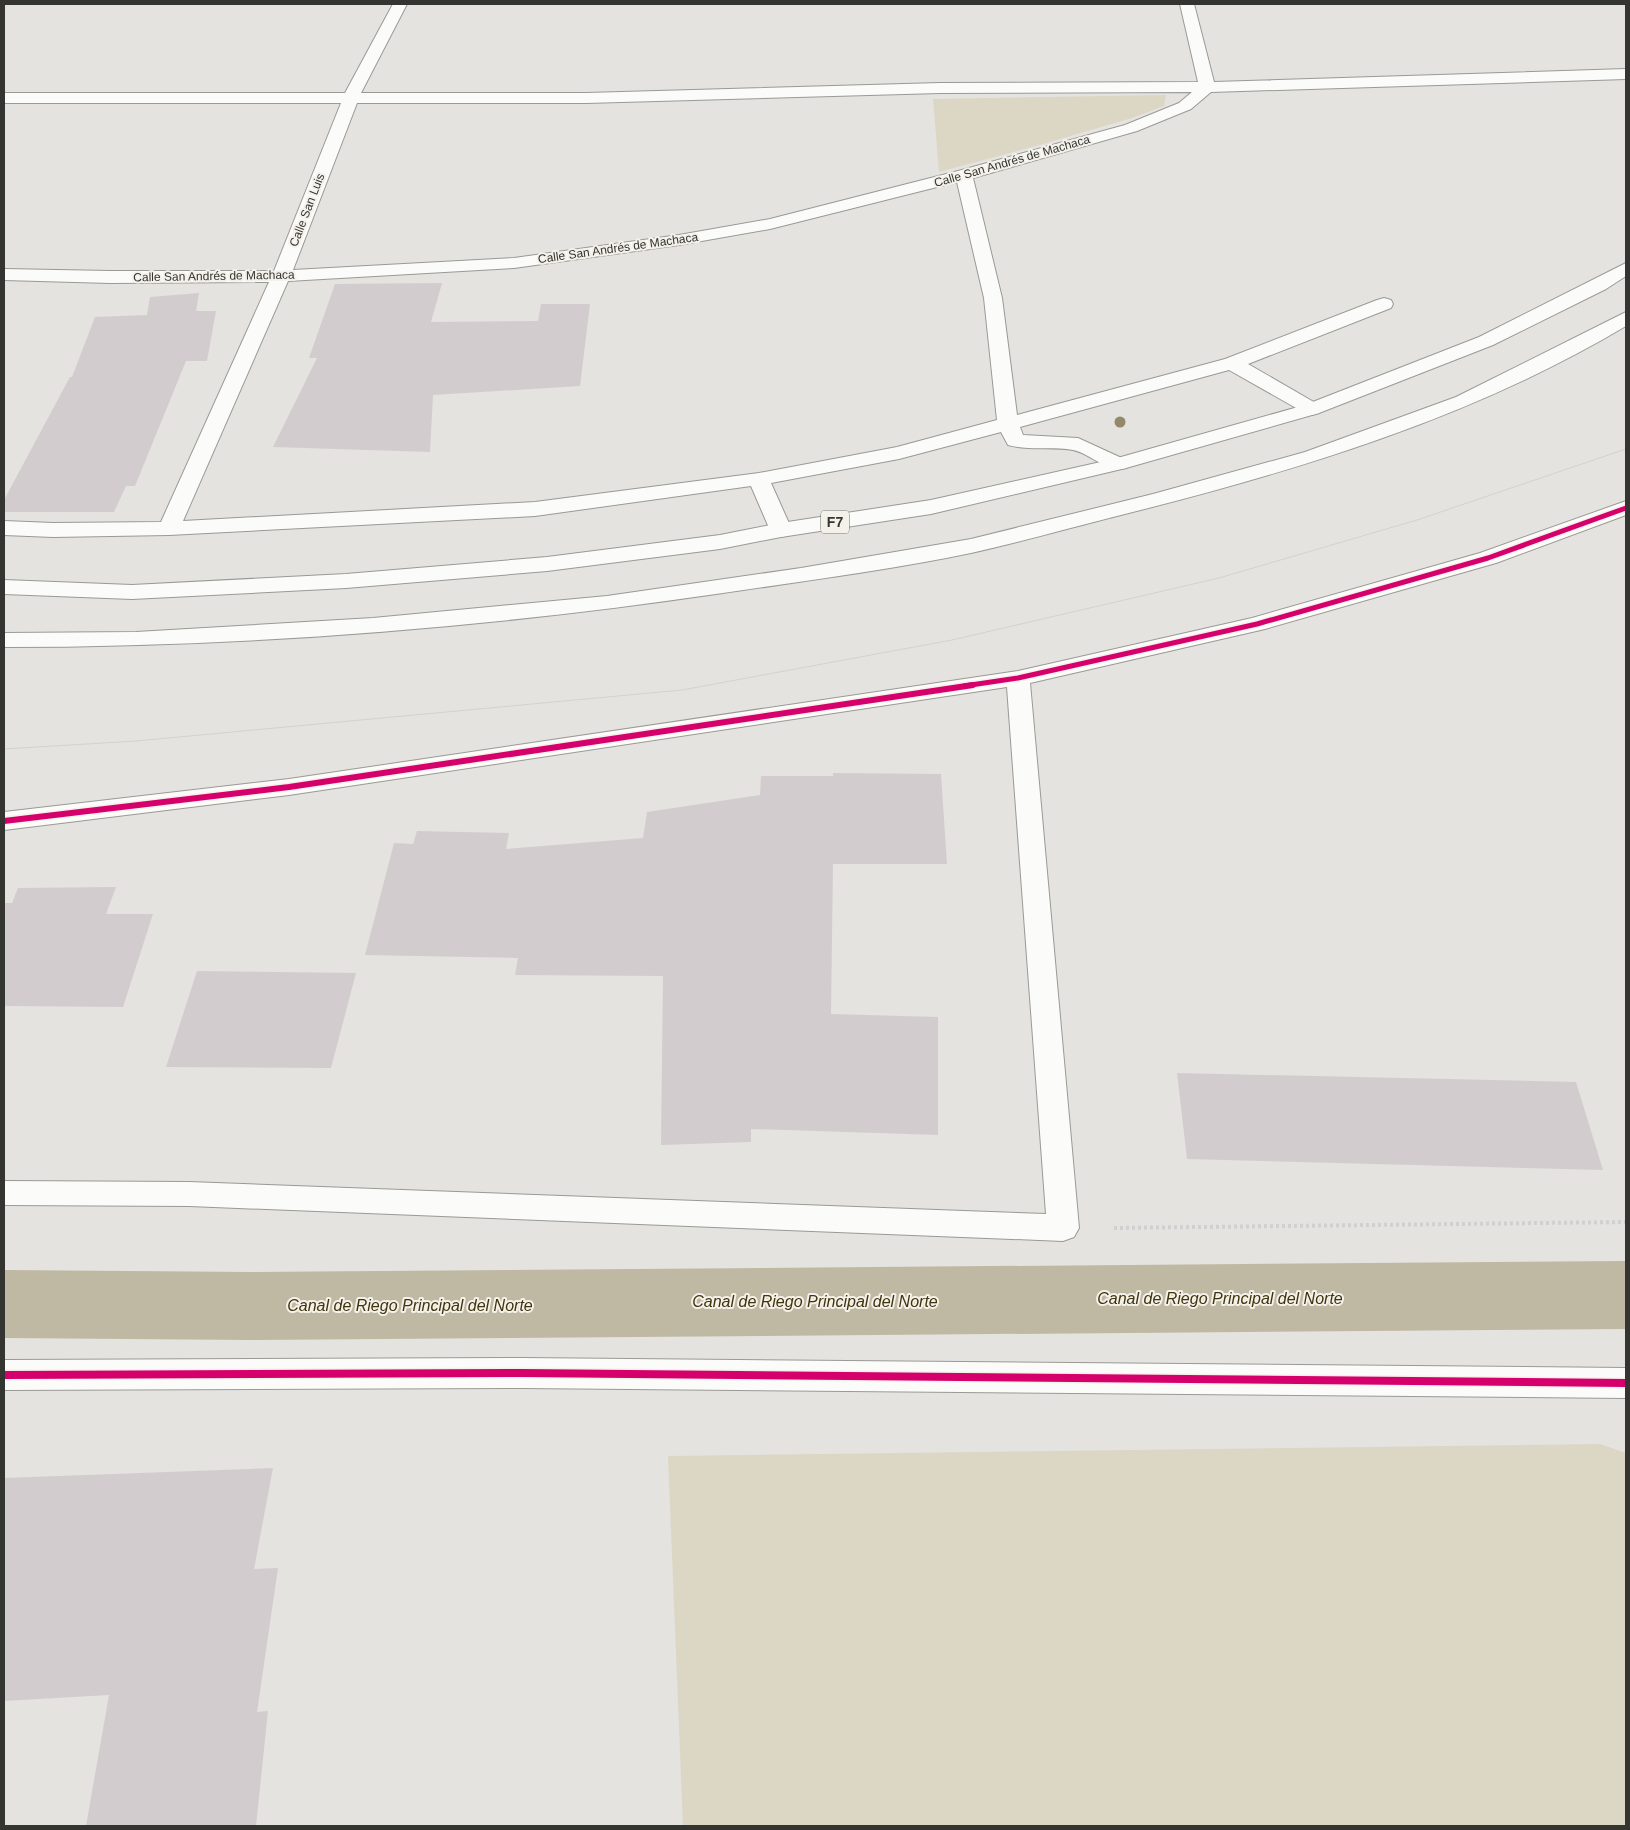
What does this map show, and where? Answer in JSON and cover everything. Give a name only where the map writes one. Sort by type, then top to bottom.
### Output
[{"type":"main road","name":"Calle San Luis","points":[[169,528],[281,276],[350,99],[400,4]]},
{"type":"main road","points":[[1187,4],[1207,87]]},
{"type":"main road","points":[[4,98],[586,98],[940,88],[1207,87],[1626,74]]},
{"type":"main road","name":"Calle San Andrés de Machaca","points":[[4,274],[110,277],[281,276],[514,263],[679,240],[770,224],[964,175],[1130,128],[1186,106],[1207,87]]},
{"type":"main road","points":[[964,175],[993,298],[1008,423],[1015,440],[1078,444],[1118,464]]},
{"type":"main road","name":"F7","points":[[4,588],[132,592],[346,581],[548,564],[720,542],[781,530],[931,507],[1118,464],[1312,409],[1486,341],[1599,284],[1626,268]]},
{"type":"main road","points":[[4,528],[53,530],[169,528],[535,509],[759,479],[899,453],[1232,363],[1384,304]]},
{"type":"main road","points":[[4,640],[136,640],[334,628],[607,603],[800,576],[971,546],[1160,499],[1312,456],[1463,401],[1594,337],[1626,318]]},
{"type":"main road","points":[[1232,363],[1312,409]]},
{"type":"main road","points":[[759,479],[781,530]]},
{"type":"main road","points":[[4,821],[289,787],[1018,678],[1257,624],[1488,558],[1626,508]]},
{"type":"main road","points":[[4,1193],[189,1194],[1063,1228],[1018,678]]},
{"type":"main road","points":[[4,1375],[522,1373],[1626,1383]]},
{"type":"path","points":[[1063,1228],[1626,1222]]},
{"type":"shaded area","points":[[1166,95],[1164,106],[1132,118],[939,172],[933,99]]},
{"type":"shaded area","points":[[1600,1444],[1626,1453],[1626,1826],[683,1826],[668,1456]]},
{"type":"building","points":[[442,283],[431,322],[538,321],[541,304],[590,304],[580,386],[433,395],[430,452],[273,447],[317,358],[309,358],[335,284]]},
{"type":"building","points":[[199,293],[196,311],[216,311],[207,361],[186,361],[135,486],[126,486],[114,512],[4,512],[4,500],[70,377],[72,377],[95,317],[147,315],[150,297]]},
{"type":"building","points":[[833,773],[941,774],[947,864],[833,864],[831,1014],[938,1017],[938,1135],[751,1129],[751,1142],[661,1145],[663,976],[515,975],[518,958],[365,955],[394,843],[413,844],[417,831],[509,833],[506,849],[643,838],[647,812],[760,795],[761,776],[833,776]]},
{"type":"building","points":[[116,887],[106,914],[153,914],[123,1007],[4,1006],[4,903],[12,903],[18,888]]},
{"type":"building","points":[[197,971],[356,973],[331,1068],[166,1067]]},
{"type":"building","points":[[1177,1073],[1576,1082],[1603,1170],[1187,1159]]},
{"type":"building","points":[[273,1468],[254,1569],[278,1568],[257,1712],[268,1711],[256,1826],[86,1826],[109,1695],[4,1701],[4,1478]]},
{"type":"waterway","name":"Canal de Riego Principal del Norte","points":[[4,1304],[251,1306],[1626,1295]]},
{"type":"tram line","points":[[4,749],[136,741],[682,690],[952,640],[1219,578],[1417,520],[1626,449]]},
{"type":"cycle path","points":[[4,821],[289,787],[1018,678],[1257,624],[1488,558],[1626,508]]},
{"type":"cycle path","points":[[4,1375],[522,1373],[1626,1383]]}]
